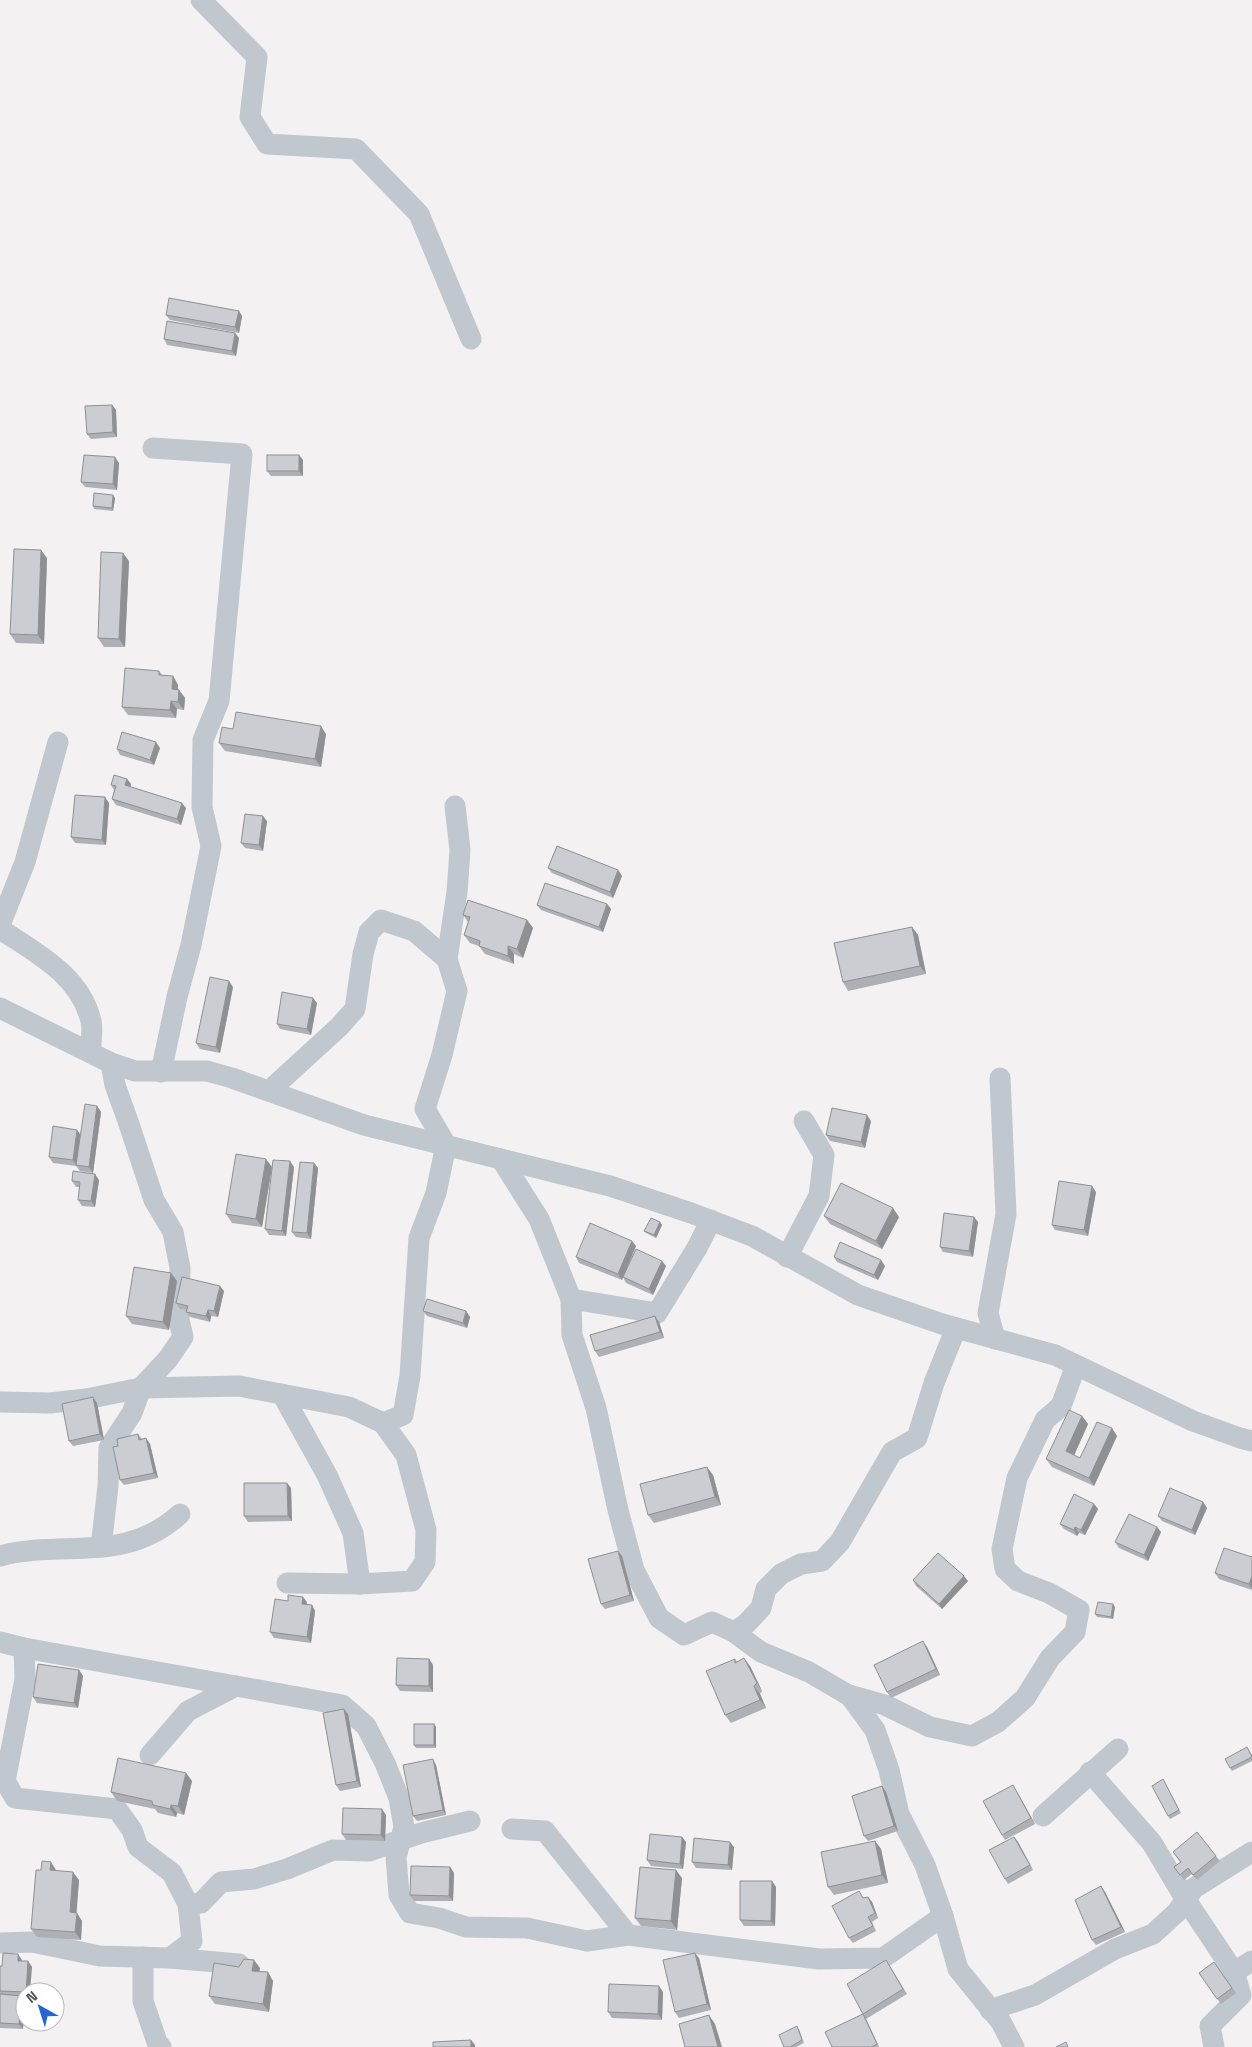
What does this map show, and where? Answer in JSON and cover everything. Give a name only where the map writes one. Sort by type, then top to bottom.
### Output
[{"type":"street","points":[[201,0],[257,57],[250,117],[267,144],[356,149],[419,214],[471,339]]},
{"type":"street","points":[[153,448],[242,454],[218,701],[203,740],[202,807],[211,846],[191,945],[177,997],[161,1072]]},
{"type":"street","points":[[58,742],[25,862],[0,927],[58,968],[79,992],[92,1022],[90,1052]]},
{"type":"street","points":[[383,1423],[403,1415],[410,1376],[420,1238],[436,1193],[446,1145],[425,1109],[442,1056],[457,991],[447,959],[457,892],[460,850],[455,806]]},
{"type":"street","points":[[269,1091],[355,1010],[363,954],[369,932],[381,920],[414,931],[447,959]]},
{"type":"street","points":[[0,1008],[111,1063],[135,1071],[207,1071],[364,1125],[610,1186],[711,1220],[752,1236],[858,1295],[956,1328],[1055,1355],[1193,1422],[1252,1441]]},
{"type":"street","points":[[101,1547],[108,1486],[109,1448],[132,1413],[141,1388],[168,1359],[183,1337],[179,1320],[180,1268],[174,1232],[154,1200],[130,1124],[115,1085],[111,1063]]},
{"type":"street","points":[[995,1339],[988,1313],[1006,1214],[1000,1078]]},
{"type":"street","points":[[787,1257],[820,1196],[824,1155],[804,1121]]},
{"type":"street","points":[[502,1159],[539,1219],[571,1298],[572,1335],[596,1408],[634,1570],[658,1618],[684,1635],[712,1622],[734,1632],[761,1652],[809,1672],[850,1696],[875,1730],[889,1770],[900,1814],[925,1865],[943,1916],[958,1969],[1000,2022],[1014,2047]]},
{"type":"street","points":[[571,1298],[657,1313],[698,1248],[711,1220]]},
{"type":"street","points":[[734,1632],[746,1624],[761,1608],[766,1589],[781,1574],[801,1564],[822,1561],[840,1542],[892,1452],[917,1438],[934,1383],[956,1328]]},
{"type":"street","points":[[846,1694],[885,1704],[930,1727],[972,1736],[998,1722],[1025,1698],[1050,1658],[1075,1632],[1079,1610],[1018,1581],[1005,1569],[1002,1549],[1017,1478],[1045,1420],[1061,1406],[1076,1365]]},
{"type":"street","points":[[0,1402],[50,1403],[86,1399],[141,1388],[239,1386],[349,1407],[383,1423],[406,1454],[426,1530],[425,1562],[412,1580],[360,1584],[286,1583]]},
{"type":"street","points":[[282,1394],[327,1474],[353,1533],[360,1584]]},
{"type":"street","points":[[0,1556],[14,1553],[101,1547],[134,1542],[165,1527],[180,1514]]},
{"type":"street","points":[[0,1642],[24,1648],[342,1705],[366,1726],[385,1763],[399,1798],[404,1827],[396,1858],[399,1894],[410,1913],[439,1918],[466,1927],[527,1928],[588,1941],[628,1935],[819,1959],[883,1958],[943,1916]]},
{"type":"street","points":[[24,1648],[25,1680],[5,1781],[15,1798],[118,1809],[132,1830],[138,1847],[172,1874],[188,1904],[192,1941],[170,1958]]},
{"type":"street","points":[[150,1755],[188,1710],[236,1686]]},
{"type":"street","points":[[1043,1816],[1090,1772],[1118,1749]]},
{"type":"street","points":[[1090,1772],[1152,1843],[1186,1900],[1234,1972],[1241,1995],[1210,2026],[1214,2047]]},
{"type":"street","points":[[188,1904],[201,1903],[221,1882],[254,1879],[287,1869],[333,1850],[369,1851],[420,1833],[470,1821]]},
{"type":"street","points":[[512,1829],[545,1831],[628,1935]]},
{"type":"street","points":[[990,2010],[1035,1995],[1115,1949],[1153,1934],[1177,1912],[1194,1888],[1252,1852]]},
{"type":"street","points":[[0,1943],[32,1942],[100,1956],[170,1958],[239,1964]]},
{"type":"street","points":[[143,1957],[143,2001],[157,2042],[161,2047]]},
{"type":"street","points":[[1234,1972],[1252,1960]]},
{"type":"building","points":[[169,298],[239,311],[235,327],[166,315]]},
{"type":"building","points":[[167,321],[235,333],[232,351],[164,339]]},
{"type":"building","points":[[112,405],[113,432],[87,434],[85,406]]},
{"type":"building","points":[[84,455],[115,457],[113,484],[81,482]]},
{"type":"building","points":[[267,455],[299,455],[299,471],[267,471]]},
{"type":"building","points":[[94,493],[113,495],[112,508],[93,506]]},
{"type":"building","points":[[14,549],[41,550],[38,635],[10,634]]},
{"type":"building","points":[[101,552],[123,553],[119,639],[98,638]]},
{"type":"building","points":[[125,668],[159,671],[159,675],[173,676],[172,689],[179,690],[178,702],[171,701],[170,710],[122,707]]},
{"type":"building","points":[[236,712],[321,726],[315,759],[219,743],[222,727],[233,729]]},
{"type":"building","points":[[122,732],[156,742],[150,760],[117,749]]},
{"type":"building","points":[[114,775],[127,779],[125,785],[182,803],[177,819],[112,799],[116,786],[111,785]]},
{"type":"building","points":[[75,795],[105,797],[102,840],[71,837]]},
{"type":"building","points":[[245,814],[263,816],[259,845],[241,843]]},
{"type":"building","points":[[557,846],[618,870],[610,892],[548,868]]},
{"type":"building","points":[[545,883],[607,904],[599,927],[537,905]]},
{"type":"building","points":[[468,900],[527,920],[517,949],[508,946],[508,956],[479,946],[480,941],[464,935],[470,917],[463,915]]},
{"type":"building","points":[[912,927],[920,966],[843,982],[834,943]]},
{"type":"building","points":[[210,977],[229,981],[216,1047],[196,1043]]},
{"type":"building","points":[[282,992],[313,998],[307,1029],[277,1024]]},
{"type":"building","points":[[85,1104],[97,1106],[89,1167],[76,1165]]},
{"type":"building","points":[[832,1108],[867,1115],[861,1142],[826,1135]]},
{"type":"building","points":[[53,1126],[77,1130],[73,1160],[49,1157]]},
{"type":"building","points":[[236,1154],[266,1159],[256,1219],[226,1214]]},
{"type":"building","points":[[273,1160],[290,1161],[282,1231],[265,1229]]},
{"type":"building","points":[[300,1162],[314,1163],[307,1233],[292,1232]]},
{"type":"building","points":[[73,1171],[95,1174],[91,1201],[78,1200],[80,1182],[72,1181]]},
{"type":"building","points":[[1059,1181],[1092,1186],[1084,1230],[1052,1225]]},
{"type":"building","points":[[841,1183],[893,1208],[876,1241],[824,1216]]},
{"type":"building","points":[[944,1213],[974,1217],[969,1251],[940,1247]]},
{"type":"building","points":[[651,1218],[660,1222],[654,1235],[644,1231]]},
{"type":"building","points":[[590,1223],[632,1241],[618,1274],[576,1257]]},
{"type":"building","points":[[840,1242],[881,1260],[874,1275],[834,1257]]},
{"type":"building","points":[[636,1249],[662,1261],[649,1289],[623,1277]]},
{"type":"building","points":[[134,1267],[171,1273],[163,1322],[126,1316]]},
{"type":"building","points":[[182,1277],[220,1286],[214,1311],[208,1310],[206,1316],[186,1312],[188,1306],[176,1303]]},
{"type":"building","points":[[427,1299],[466,1311],[463,1323],[423,1311]]},
{"type":"building","points":[[655,1316],[660,1332],[595,1351],[590,1335]]},
{"type":"building","points":[[93,1397],[100,1434],[69,1441],[62,1404]]},
{"type":"building","points":[[1069,1410],[1082,1416],[1066,1451],[1080,1458],[1097,1422],[1112,1428],[1089,1478],[1046,1459]]},
{"type":"building","points":[[138,1434],[139,1440],[146,1438],[154,1473],[120,1480],[113,1447],[118,1446],[117,1439]]},
{"type":"building","points":[[707,1467],[715,1497],[648,1515],[640,1484]]},
{"type":"building","points":[[244,1483],[287,1483],[288,1516],[244,1516]]},
{"type":"building","points":[[1170,1488],[1203,1502],[1192,1530],[1158,1516]]},
{"type":"building","points":[[1074,1494],[1094,1504],[1081,1530],[1075,1527],[1074,1530],[1060,1524]]},
{"type":"building","points":[[1129,1514],[1157,1527],[1144,1555],[1115,1542]]},
{"type":"building","points":[[1224,1548],[1252,1557],[1252,1576],[1249,1584],[1215,1573]]},
{"type":"building","points":[[618,1551],[630,1595],[601,1604],[588,1559]]},
{"type":"building","points":[[938,1553],[964,1576],[939,1604],[913,1580]]},
{"type":"building","points":[[288,1595],[303,1597],[302,1604],[312,1605],[307,1637],[270,1632],[275,1599],[288,1601]]},
{"type":"building","points":[[1098,1602],[1113,1604],[1111,1617],[1095,1614]]},
{"type":"building","points":[[923,1641],[936,1669],[887,1692],[874,1665]]},
{"type":"building","points":[[397,1658],[429,1659],[429,1686],[396,1685]]},
{"type":"building","points":[[744,1658],[757,1683],[754,1686],[760,1700],[725,1715],[706,1671],[735,1659],[735,1663]]},
{"type":"building","points":[[38,1664],[79,1670],[74,1703],[33,1697]]},
{"type":"building","points":[[344,1709],[357,1781],[336,1785],[323,1713]]},
{"type":"building","points":[[414,1724],[434,1724],[434,1745],[414,1745]]},
{"type":"building","points":[[1247,1747],[1252,1757],[1230,1768],[1225,1759]]},
{"type":"building","points":[[118,1758],[186,1773],[178,1806],[171,1805],[170,1809],[153,1805],[152,1801],[111,1792]]},
{"type":"building","points":[[433,1759],[443,1810],[413,1816],[403,1765]]},
{"type":"building","points":[[1163,1779],[1179,1810],[1168,1816],[1152,1786]]},
{"type":"building","points":[[1013,1785],[1031,1818],[1002,1835],[983,1801]]},
{"type":"building","points":[[882,1786],[894,1826],[864,1836],[852,1796]]},
{"type":"building","points":[[343,1808],[382,1809],[381,1835],[342,1834]]},
{"type":"building","points":[[1197,1832],[1216,1856],[1193,1875],[1188,1868],[1180,1875],[1174,1867],[1181,1862],[1173,1852]]},
{"type":"building","points":[[650,1834],[682,1837],[680,1864],[647,1860]]},
{"type":"building","points":[[1014,1837],[1030,1865],[1005,1879],[989,1850]]},
{"type":"building","points":[[694,1838],[730,1842],[728,1865],[692,1862]]},
{"type":"building","points":[[875,1841],[882,1875],[828,1887],[821,1852]]},
{"type":"building","points":[[42,1861],[51,1862],[50,1870],[73,1872],[70,1912],[77,1913],[75,1932],[31,1929],[36,1870],[41,1870]]},
{"type":"building","points":[[411,1866],[450,1867],[449,1896],[410,1895]]},
{"type":"building","points":[[640,1867],[676,1870],[671,1921],[635,1918]]},
{"type":"building","points":[[740,1881],[772,1881],[771,1921],[740,1920]]},
{"type":"building","points":[[1101,1886],[1121,1927],[1092,1940],[1075,1900]]},
{"type":"building","points":[[859,1891],[863,1898],[868,1897],[875,1913],[868,1917],[873,1926],[849,1938],[832,1906]]},
{"type":"building","points":[[3,1953],[18,1954],[18,1961],[28,1961],[27,1982],[15,1982],[15,1992],[0,1991],[0,1966],[2,1966]]},
{"type":"building","points":[[695,1953],[707,2004],[675,2012],[663,1960]]},
{"type":"building","points":[[244,1959],[254,1960],[252,1971],[268,1972],[263,2004],[209,1996],[214,1963],[239,1967]]},
{"type":"building","points":[[886,1960],[903,1989],[863,2014],[847,1984]]},
{"type":"building","points":[[1214,1962],[1232,1988],[1217,1999],[1199,1973]]},
{"type":"building","points":[[609,1984],[659,1986],[658,2014],[608,2012]]},
{"type":"building","points":[[0,1994],[15,1995],[15,2024],[0,2023]]},
{"type":"building","points":[[863,2014],[877,2044],[871,2047],[832,2047],[825,2032]]},
{"type":"building","points":[[709,2015],[718,2047],[685,2047],[679,2024]]},
{"type":"building","points":[[797,2026],[802,2040],[790,2047],[784,2047],[779,2035]]},
{"type":"building","points":[[471,2040],[471,2047],[433,2047],[433,2042]]},
{"type":"building","points":[[1066,2042],[1068,2047],[1056,2047]]}]
